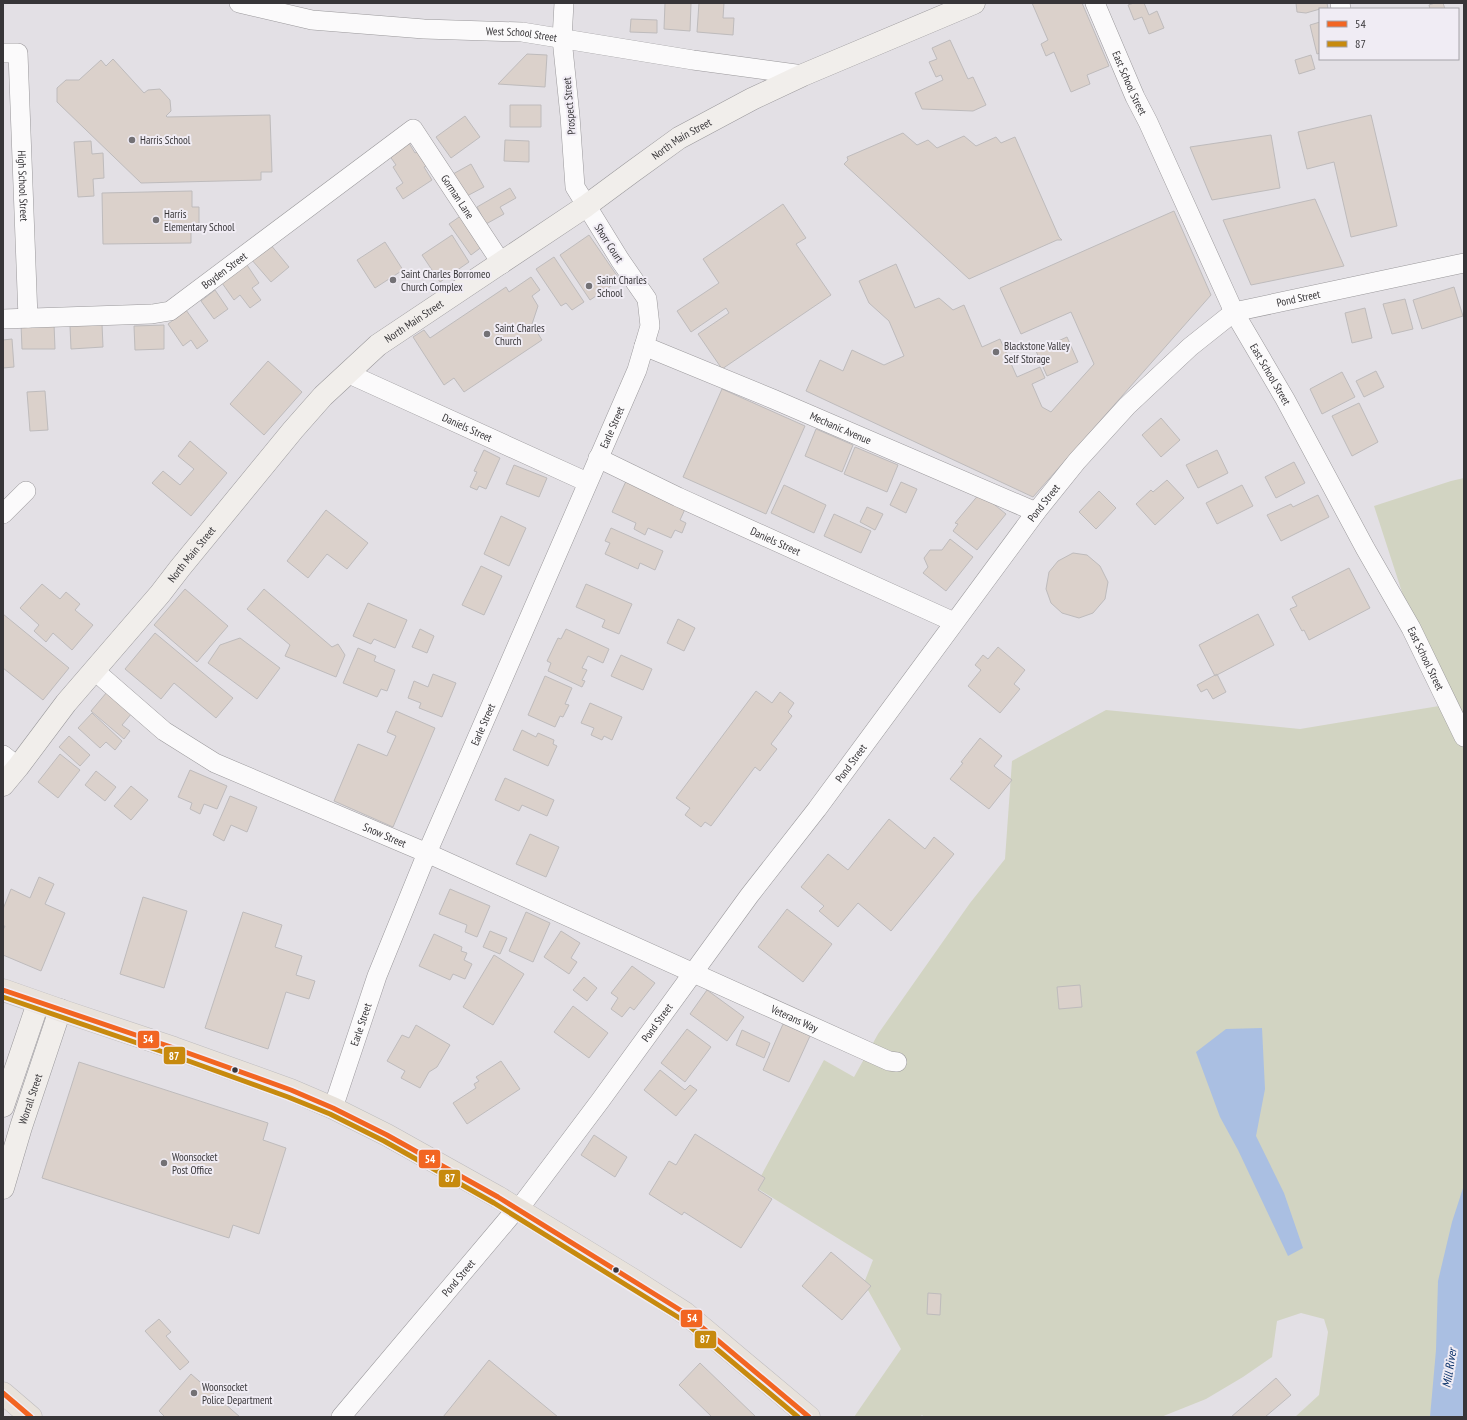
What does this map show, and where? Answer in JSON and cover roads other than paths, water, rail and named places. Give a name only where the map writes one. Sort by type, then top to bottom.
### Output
[{"type":"main road","points":[[3,990],[174,1048],[290,1090],[333,1108],[401,1143],[498,1197],[635,1281],[685,1314],[809,1417]]},
{"type":"main road","points":[[3,1393],[31,1417]]},
{"type":"street","name":"West School Street","points":[[239,3],[312,20],[424,29],[522,32],[693,60],[803,75]]},
{"type":"street","name":"Prospect Street","points":[[564,3],[562,39],[570,116],[575,187],[586,206]]},
{"type":"street","name":"North Main Street","points":[[3,785],[11,761],[95,671],[160,594],[293,430],[323,396],[378,345],[502,264],[586,206],[679,138],[752,99],[803,75],[974,3]]},
{"type":"street","name":"East School Street","points":[[1095,3],[1135,96],[1234,312],[1411,628],[1464,737]]},
{"type":"street","name":"High School Street","points":[[11,53],[28,318]]},
{"type":"street","name":"Boyden Street","points":[[3,319],[152,314],[170,311],[413,129]]},
{"type":"street","name":"Gorman Lane","points":[[413,129],[502,264]]},
{"type":"street","name":"Shorr Court","points":[[586,206],[647,299],[650,326],[644,346]]},
{"type":"street","name":"Pond Street","points":[[341,1417],[513,1213],[518,1210],[600,1101],[749,896],[817,809],[1036,512],[1076,461],[1126,406],[1190,347],[1234,312],[1464,263]]},
{"type":"street","name":"Earle Street","points":[[333,1108],[377,976],[427,853],[637,370],[644,346]]},
{"type":"street","name":"Mechanic Avenue","points":[[644,346],[773,399],[1036,512]]},
{"type":"street","name":"Daniels Street","points":[[347,373],[587,482]]},
{"type":"street","name":"Daniels Street","points":[[598,458],[678,497],[954,622]]},
{"type":"street","points":[[3,514],[26,491]]},
{"type":"street","name":"Snow Street","points":[[95,671],[164,731],[215,763],[427,853],[693,972]]},
{"type":"street","name":"Veterans Way","points":[[693,972],[889,1061],[898,1062]]},
{"type":"street","points":[[3,1106],[38,1003]]},
{"type":"street","name":"Worrall Street","points":[[3,1188],[60,1010]]},
{"type":"water","points":[[1262,1028],[1265,1089],[1256,1136],[1284,1193],[1303,1248],[1288,1256],[1238,1150],[1220,1117],[1196,1052],[1226,1029]]},
{"type":"water","name":"Mill River","points":[[1464,1185],[1464,1417],[1430,1417],[1436,1350],[1438,1281],[1452,1222]]},
{"type":"place","name":"Harris School","points":[[132,140]]},
{"type":"place","name":"Harris Elementary School","points":[[156,220]]},
{"type":"place","name":"Saint Charles Borromeo Church Complex","points":[[393,280]]},
{"type":"place","name":"Saint Charles School","points":[[589,286]]},
{"type":"place","name":"Saint Charles Church","points":[[487,334]]},
{"type":"place","name":"Blackstone Valley Self Storage","points":[[996,352]]},
{"type":"place","name":"Woonsocket Post Office","points":[[164,1163]]},
{"type":"place","name":"Woonsocket Police Department","points":[[194,1393]]}]
